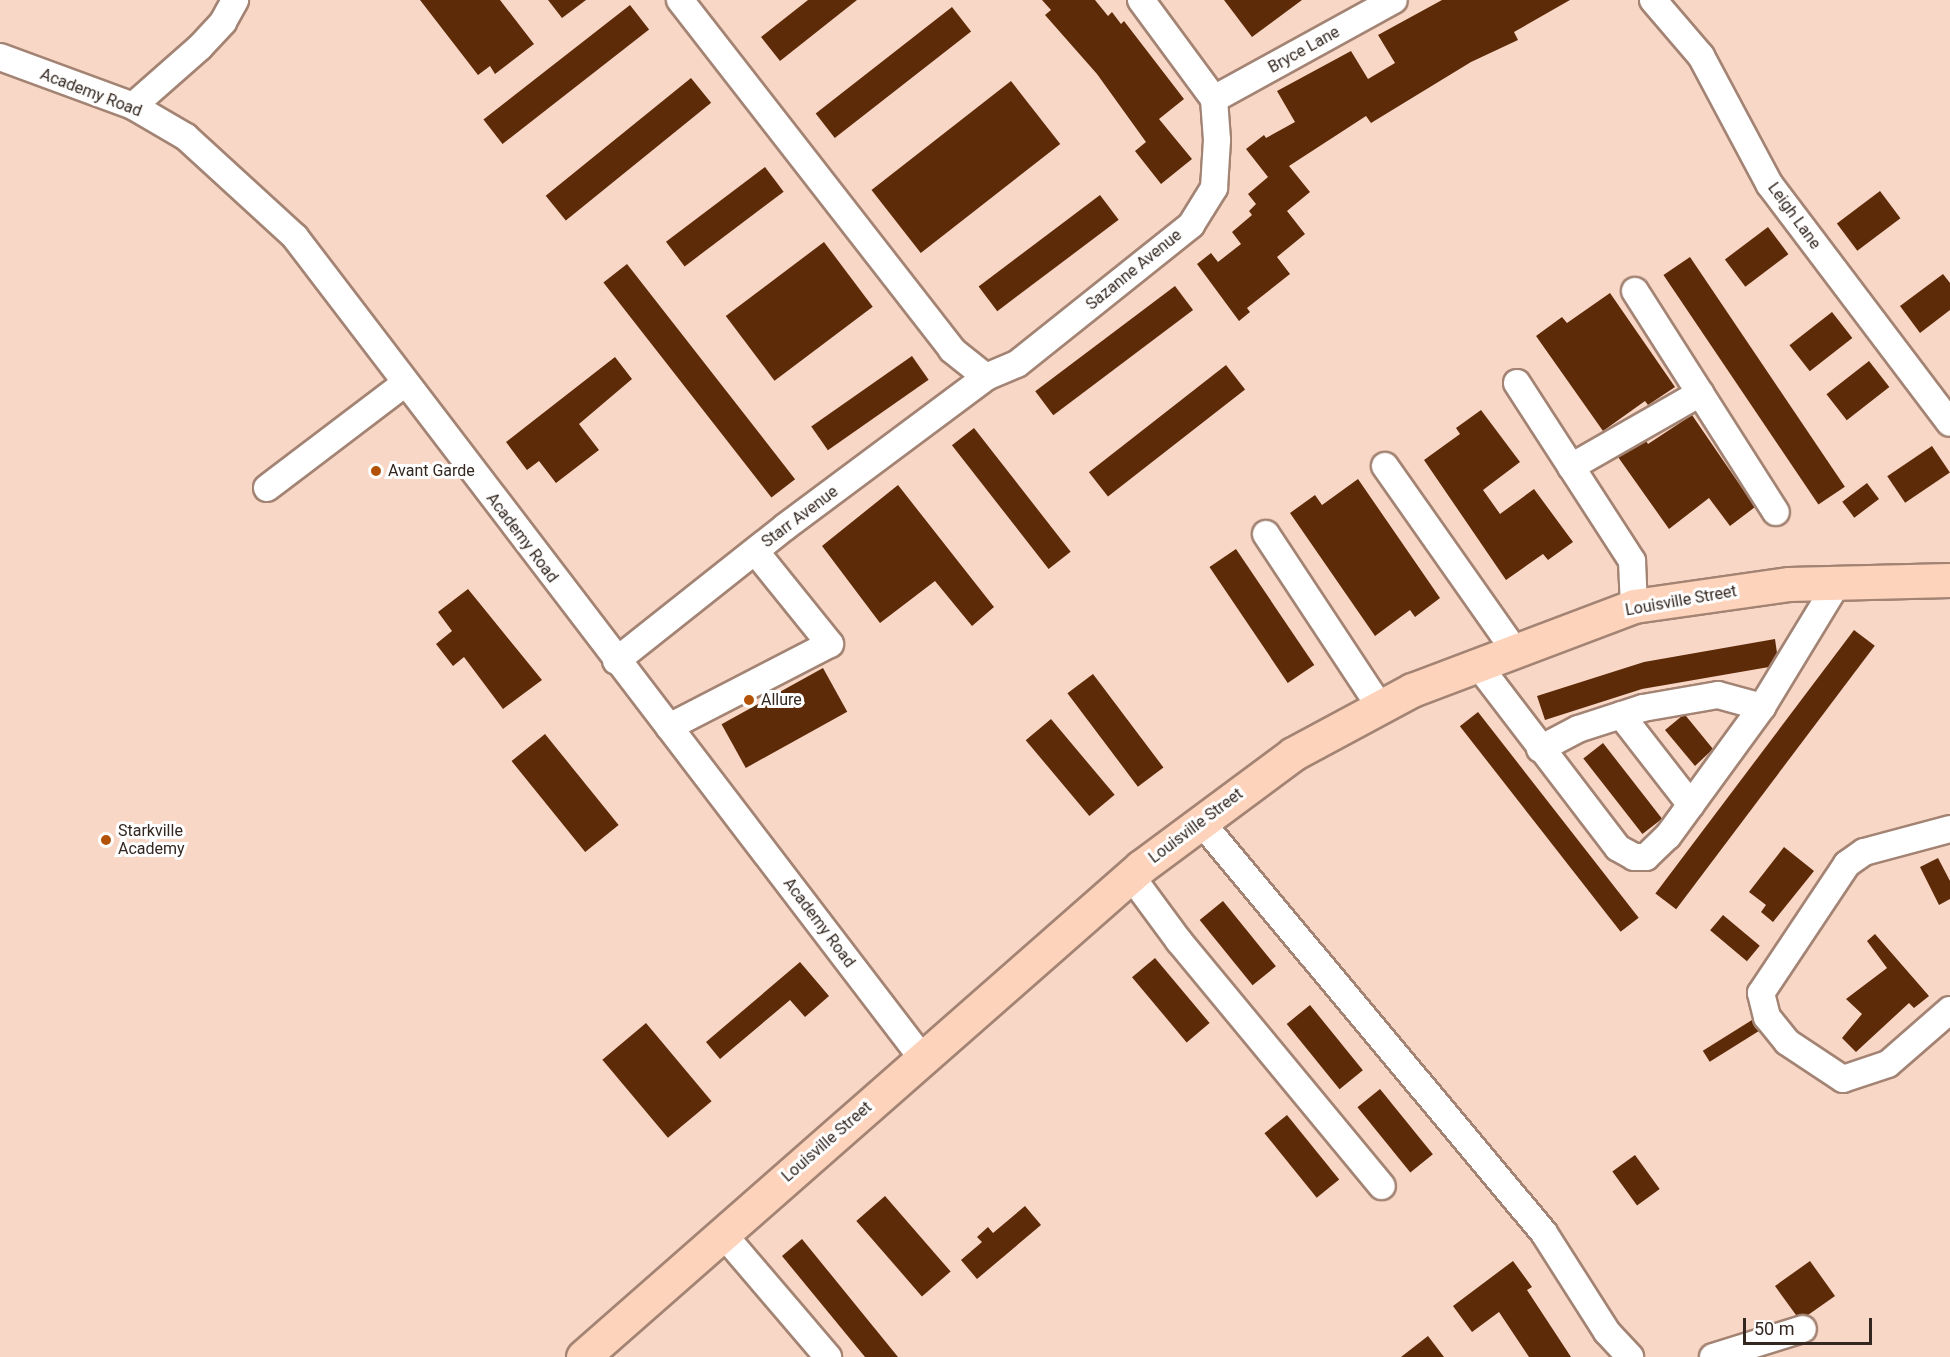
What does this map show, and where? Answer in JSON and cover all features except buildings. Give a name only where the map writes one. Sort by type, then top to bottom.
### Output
[{"type":"main road","name":"Louisville Street","points":[[583,1357],[1131,876],[1293,754],[1412,690],[1634,606],[1789,584],[1950,580]]},
{"type":"street","points":[[133,106],[200,47],[223,22],[235,0]]},
{"type":"street","points":[[680,0],[952,350],[986,377]]},
{"type":"street","points":[[1141,0],[1214,99]]},
{"type":"street","name":"Bryce Lane","points":[[1214,99],[1394,0]]},
{"type":"street","name":"Leigh Lane","points":[[1653,0],[1701,56],[1770,185],[1950,423]]},
{"type":"street","name":"Academy Road","points":[[0,57],[133,106],[186,137],[295,237],[404,384],[922,1058]]},
{"type":"street","name":"Sazanne Avenue","points":[[986,377],[1017,364],[1191,225],[1214,188],[1217,140],[1214,99]]},
{"type":"street","points":[[1635,291],[1776,512]]},
{"type":"street","name":"Starr Avenue","points":[[616,661],[755,551],[986,377]]},
{"type":"street","points":[[1517,383],[1632,561],[1634,606]]},
{"type":"street","points":[[267,488],[404,384]]},
{"type":"street","points":[[1571,467],[1700,393]]},
{"type":"street","points":[[1385,466],[1515,651]]},
{"type":"street","points":[[1266,534],[1380,707]]},
{"type":"street","points":[[669,728],[830,644],[755,551]]},
{"type":"street","points":[[1478,665],[1617,848],[1634,857],[1646,856],[1668,836],[1762,707],[1838,582]]},
{"type":"street","points":[[1540,749],[1578,729],[1621,715],[1718,695],[1762,707]]},
{"type":"street","points":[[1621,715],[1691,805]]},
{"type":"street","points":[[1201,822],[1544,1233],[1607,1332],[1629,1357]]},
{"type":"street","points":[[1950,829],[1864,852],[1847,864],[1761,993],[1767,1017],[1787,1042],[1843,1079],[1888,1064],[1950,1010]]},
{"type":"street","points":[[1131,876],[1179,941],[1382,1186]]},
{"type":"street","points":[[723,1234],[828,1357]]},
{"type":"street","points":[[1713,1357],[1803,1329]]},
{"type":"place","name":"Avant Garde","points":[[376,471]]},
{"type":"place","name":"Allure","points":[[749,700]]},
{"type":"place","name":"Starkville Academy","points":[[106,840]]}]
